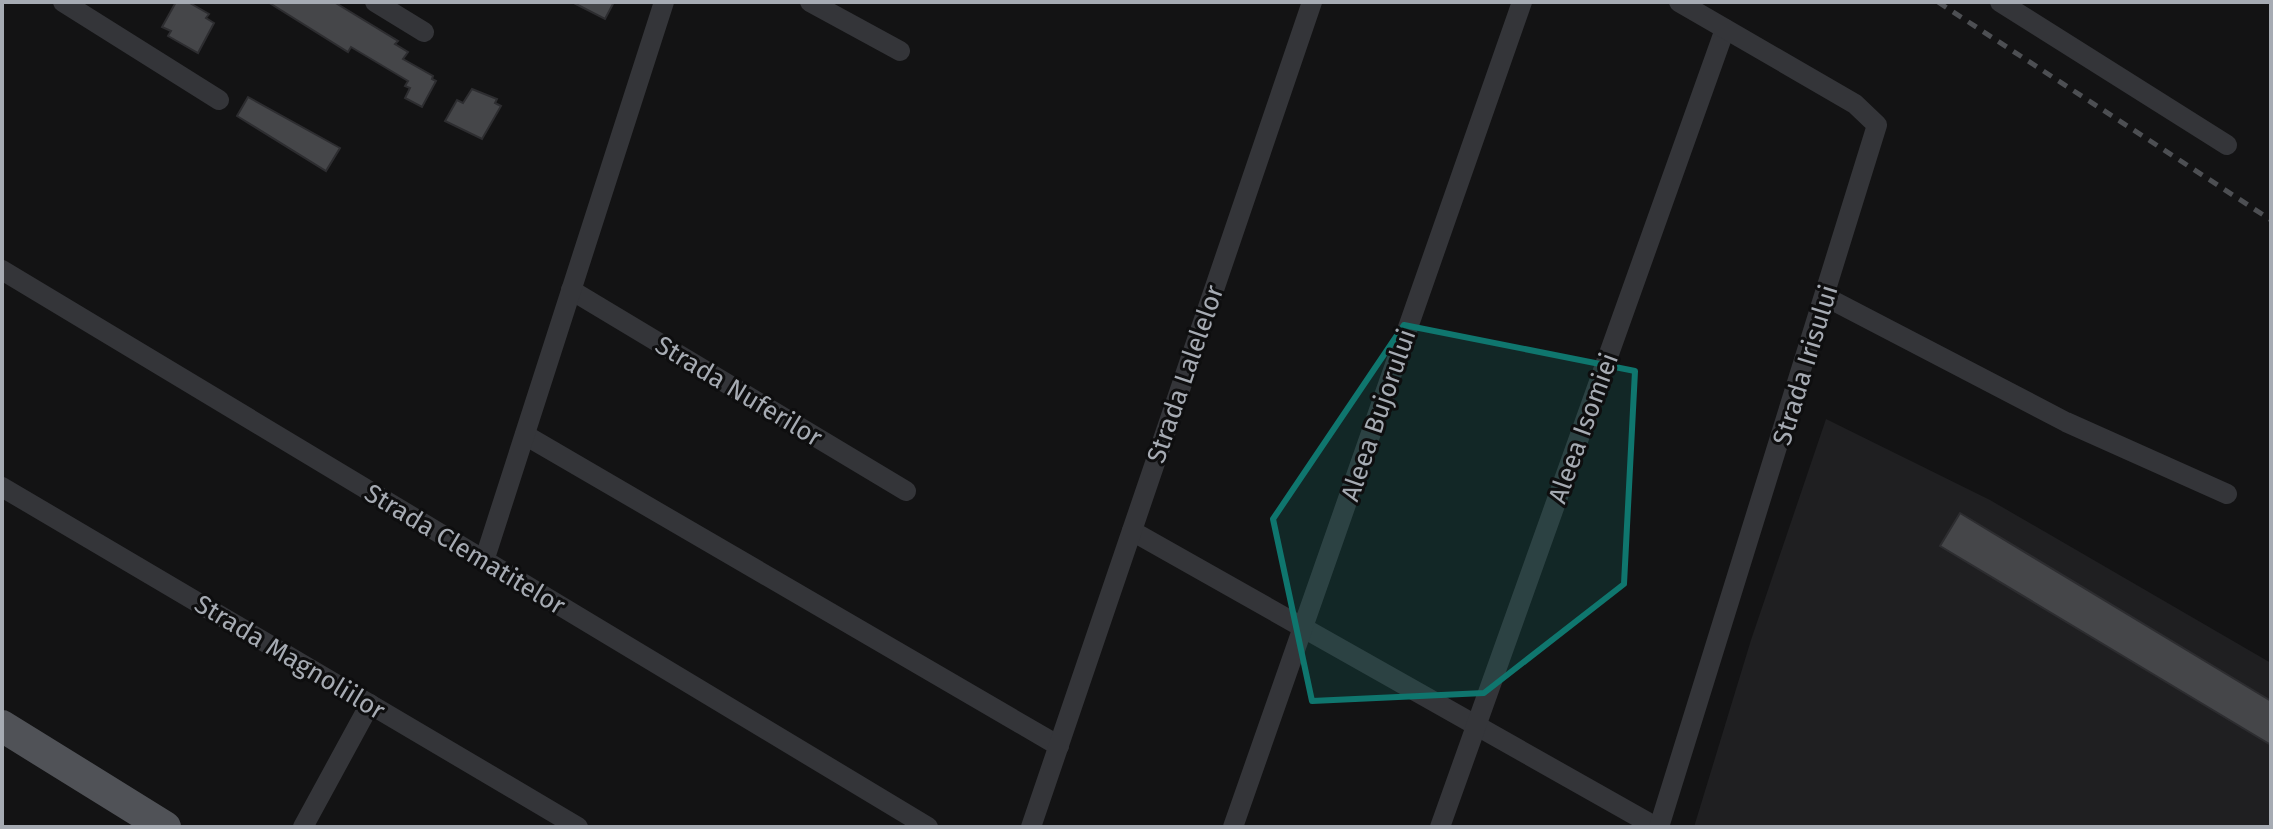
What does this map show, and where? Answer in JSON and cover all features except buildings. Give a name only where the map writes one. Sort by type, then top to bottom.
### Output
[{"type":"main road","points":[[2,726],[165,827]]},
{"type":"street","points":[[63,2],[219,100]]},
{"type":"street","points":[[375,2],[424,32]]},
{"type":"street","points":[[484,561],[664,2]]},
{"type":"street","points":[[810,2],[900,51]]},
{"type":"street","name":"Strada Lalelelor","points":[[1031,827],[1312,2]]},
{"type":"street","name":"Aleea Bujorului","points":[[1233,827],[1522,2]]},
{"type":"street","name":"Strada Irisului","points":[[1658,827],[1826,297],[1877,125],[1855,104],[1679,2]]},
{"type":"street","points":[[2000,2],[2227,145]]},
{"type":"street","name":"Aleea Isomiei","points":[[1440,827],[1725,29]]},
{"type":"street","name":"Strada Clematitelor","points":[[2,270],[928,827]]},
{"type":"street","name":"Strada Nuferilor","points":[[571,290],[906,491]]},
{"type":"street","points":[[1826,297],[2066,422],[2227,494]]},
{"type":"street","points":[[525,435],[1059,746]]},
{"type":"street","name":"Strada Magnoliilor","points":[[2,487],[578,827]]},
{"type":"street","points":[[1132,531],[1476,728],[1658,827]]},
{"type":"street","points":[[303,827],[370,704]]},
{"type":"highlighted area","points":[[1404,325],[1635,371],[1624,584],[1484,693],[1312,701],[1273,519]]},
{"type":"shaded area","points":[[1826,419],[1990,500],[2271,663],[2271,827],[1694,827],[1751,640]]},
{"type":"railway","points":[[1938,2],[2271,220]]}]
